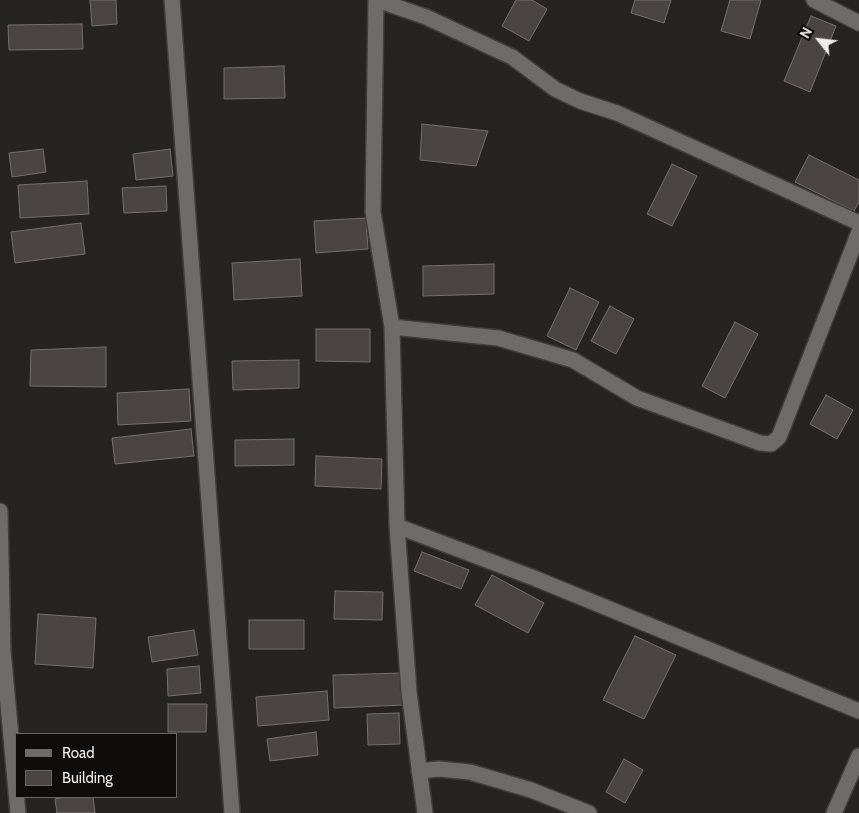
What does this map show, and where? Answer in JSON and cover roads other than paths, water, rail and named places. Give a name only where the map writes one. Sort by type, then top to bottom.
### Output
[{"type":"street","points":[[172,0],[232,813]]},
{"type":"street","points":[[425,813],[409,692],[397,526],[392,327],[373,212],[377,0],[426,17],[512,57],[555,89],[580,101],[617,113],[859,223]]},
{"type":"street","points":[[814,0],[859,23]]},
{"type":"street","points":[[392,327],[498,338],[573,360],[637,398],[760,443],[771,444],[779,438],[859,232]]},
{"type":"street","points":[[0,511],[2,651],[15,783]]},
{"type":"street","points":[[397,526],[534,578],[859,711]]},
{"type":"street","points":[[834,813],[859,756]]},
{"type":"street","points":[[419,771],[439,769],[470,772],[531,790],[589,813]]},
{"type":"street","points":[[17,798],[18,813]]}]
